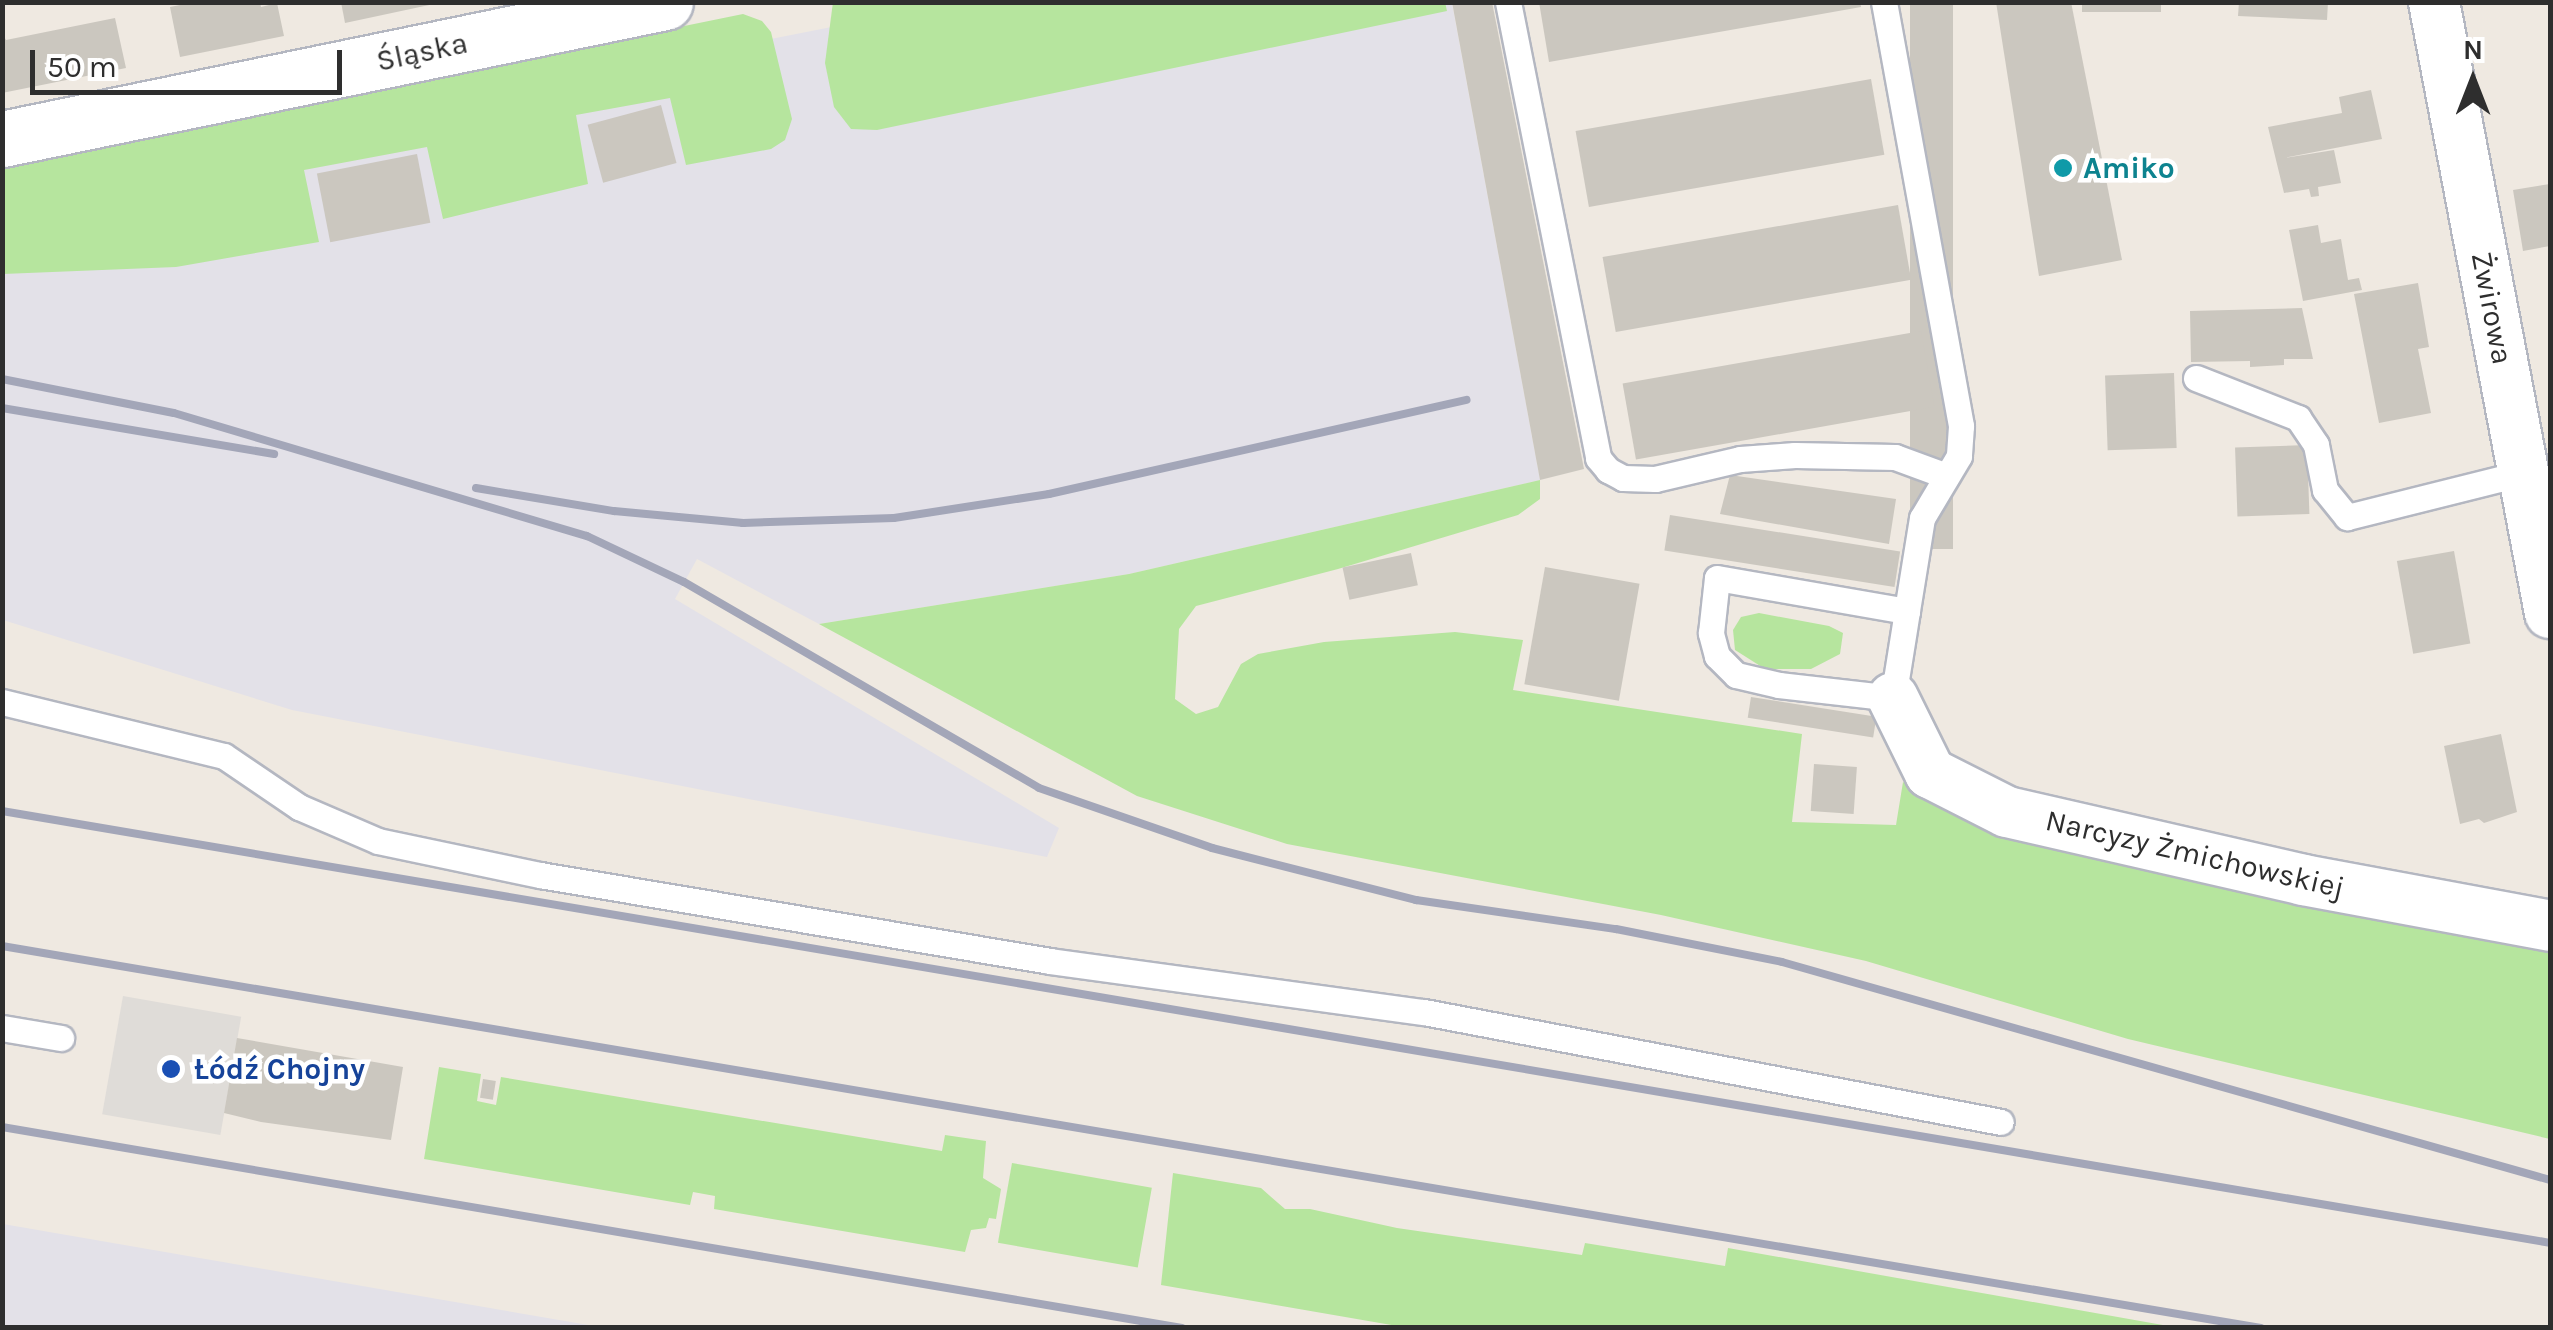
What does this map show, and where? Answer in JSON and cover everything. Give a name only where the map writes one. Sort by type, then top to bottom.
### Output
[{"type":"street","name":"Śląska","points":[[2,139],[665,2]]},
{"type":"street","name":"Żwirowa","points":[[2434,2],[2550,613]]},
{"type":"street","name":"Narcyzy Żmichowskiej","points":[[1893,698],[1930,774],[2006,812],[2303,880],[2550,926]]},
{"type":"lane","points":[[1508,2],[1598,458],[1608,470],[1624,478],[1656,479],[1740,459],[1795,454],[1896,457],[1947,476]]},
{"type":"lane","points":[[1884,2],[1961,426],[1960,456],[1922,518],[1893,698],[1779,685],[1736,674],[1717,656],[1711,633],[1717,578],[1907,611]]},
{"type":"lane","points":[[2196,378],[2298,418],[2316,445],[2325,490],[2347,516],[2524,473]]},
{"type":"lane","points":[[2,702],[224,756],[299,807],[378,841],[540,875],[1050,962],[1424,1012],[2000,1122]]},
{"type":"lane","points":[[2,1028],[62,1038]]},
{"type":"shaded area","points":[[953,3],[1452,3],[1540,480],[1129,574],[819,624],[697,559],[675,599],[1059,828],[1047,857],[292,710],[3,620],[3,191]]},
{"type":"shaded area","points":[[123,996],[241,1017],[220,1135],[102,1114]]},
{"type":"shaded area","points":[[3,1224],[600,1327],[3,1327]]},
{"type":"green space","points":[[833,2],[1445,2],[1447,11],[877,130],[851,129],[834,107],[825,63]]},
{"type":"green space","points":[[743,14],[762,21],[771,32],[792,119],[785,140],[771,149],[686,165],[670,98],[576,115],[588,184],[443,219],[427,147],[304,170],[319,242],[176,267],[3,274],[3,165]]},
{"type":"green space","points":[[1540,480],[1540,499],[1518,515],[1338,569],[1196,606],[1179,629],[1175,699],[1196,714],[1218,707],[1241,664],[1258,654],[1324,642],[1455,632],[1523,640],[1513,690],[1802,734],[1792,822],[1896,825],[1903,782],[1955,813],[2550,944],[2550,1139],[2128,1039],[1866,961],[1661,915],[1287,844],[1137,796],[819,624],[1129,574]]},
{"type":"green space","points":[[1759,613],[1829,626],[1843,633],[1840,654],[1811,669],[1765,669],[1735,650],[1733,630],[1741,617]]},
{"type":"green space","points":[[439,1067],[481,1074],[477,1101],[496,1105],[501,1077],[942,1151],[945,1135],[986,1141],[983,1178],[1001,1189],[996,1219],[989,1218],[986,1228],[971,1230],[965,1252],[714,1209],[715,1196],[693,1192],[690,1205],[424,1159]]},
{"type":"green space","points":[[1012,1163],[1152,1188],[1138,1267],[998,1243]]},
{"type":"green space","points":[[1173,1173],[1261,1188],[1285,1209],[1310,1209],[1397,1228],[1582,1255],[1585,1243],[1725,1266],[1728,1248],[2174,1327],[1403,1327],[1161,1285]]},
{"type":"building","points":[[195,2],[260,2],[261,7],[277,3],[284,36],[180,57],[170,7]]},
{"type":"building","points":[[341,2],[433,2],[434,4],[345,23]]},
{"type":"building","points":[[1452,2],[1492,2],[1584,469],[1540,480]]},
{"type":"building","points":[[1539,2],[1860,2],[1861,7],[1549,62]]},
{"type":"building","points":[[1910,2],[1953,2],[1953,549],[1910,549]]},
{"type":"building","name":"Amiko","points":[[1996,2],[2071,2],[2122,260],[2039,276]]},
{"type":"building","points":[[2082,2],[2161,2],[2161,12],[2082,12]]},
{"type":"building","points":[[2239,2],[2328,2],[2327,20],[2238,16]]},
{"type":"building","points":[[115,18],[126,68],[2,93],[2,33],[6,40]]},
{"type":"building","points":[[1871,79],[1884,155],[1589,207],[1576,131]]},
{"type":"building","points":[[2371,90],[2382,139],[2284,158],[2334,150],[2341,183],[2318,187],[2319,196],[2311,197],[2309,189],[2284,193],[2268,127],[2342,113],[2339,97]]},
{"type":"building","points":[[661,105],[677,163],[603,183],[588,125]]},
{"type":"building","points":[[417,154],[430,223],[330,242],[317,173]]},
{"type":"building","points":[[2550,184],[2550,246],[2523,251],[2513,190]]},
{"type":"building","points":[[1898,205],[1911,280],[1616,332],[1603,257]]},
{"type":"building","points":[[2318,225],[2321,243],[2341,239],[2348,280],[2359,278],[2362,290],[2303,301],[2289,230]]},
{"type":"building","points":[[2418,283],[2429,347],[2418,349],[2431,413],[2379,423],[2354,294]]},
{"type":"building","points":[[2302,308],[2313,359],[2284,359],[2284,365],[2250,367],[2250,361],[2191,362],[2190,311]]},
{"type":"building","points":[[1921,331],[1934,407],[1636,459],[1623,384]]},
{"type":"building","points":[[2174,373],[2177,448],[2108,450],[2105,375]]},
{"type":"building","points":[[2307,445],[2309,514],[2237,516],[2235,448]]},
{"type":"building","points":[[1730,475],[1896,499],[1889,544],[1720,514]]},
{"type":"building","points":[[1670,515],[1900,551],[1894,587],[1664,551]]},
{"type":"building","points":[[2454,551],[2470,644],[2413,654],[2397,561]]},
{"type":"building","points":[[1411,553],[1418,585],[1349,600],[1343,568]]},
{"type":"building","points":[[1545,567],[1640,584],[1619,701],[1524,684]]},
{"type":"building","points":[[1751,697],[1876,717],[1873,738],[1748,718]]},
{"type":"building","points":[[2501,734],[2517,812],[2484,823],[2479,819],[2460,824],[2444,746]]},
{"type":"building","points":[[1814,764],[1857,767],[1854,814],[1811,811]]},
{"type":"building","points":[[237,1038],[403,1067],[391,1140],[224,1113]]},
{"type":"building","points":[[483,1079],[496,1081],[493,1100],[480,1098]]},
{"type":"railway","points":[[2,379],[174,413],[587,536],[684,582],[1039,788],[1212,848],[1416,900],[1616,929],[1782,962],[2550,1180]]},
{"type":"railway","points":[[476,488],[614,511],[743,523],[894,518],[1049,494],[1467,400]]},
{"type":"railway","points":[[2,408],[274,454]]},
{"type":"railway","points":[[2,811],[2550,1243]]},
{"type":"railway","points":[[2,946],[2261,1328]]},
{"type":"railway","points":[[2,1127],[1182,1328]]},
{"type":"place","name":"Amiko","points":[[2063,168]]},
{"type":"place","name":"Łódź Chojny","points":[[171,1069]]}]
